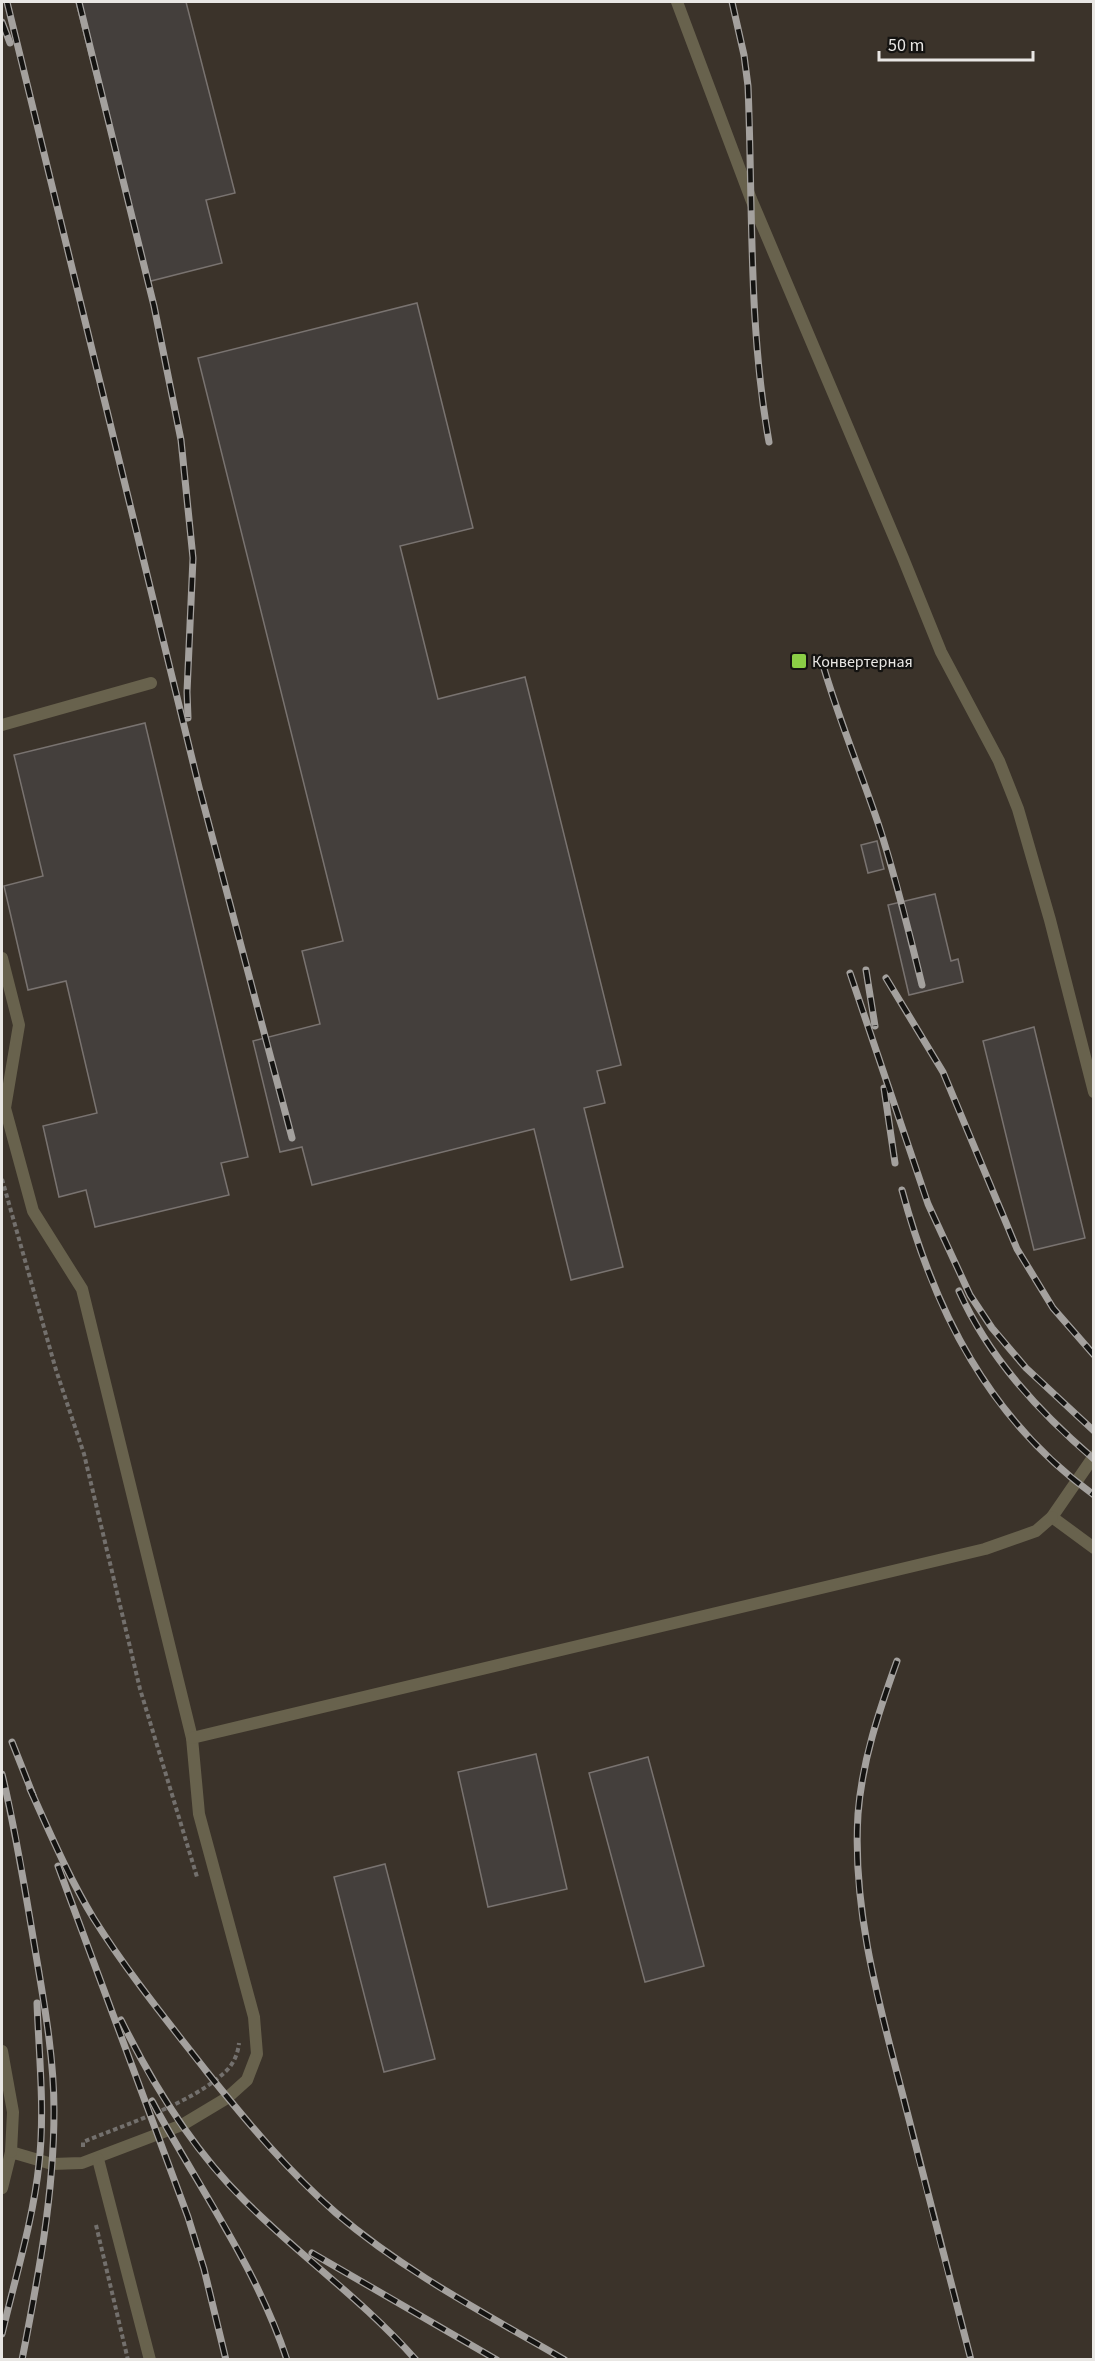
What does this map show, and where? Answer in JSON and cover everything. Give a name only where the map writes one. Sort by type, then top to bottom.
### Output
[{"type":"lane","points":[[677,2],[751,199],[941,652],[1007,780],[1018,809],[1050,920],[1094,1092]]},
{"type":"lane","points":[[2,725],[151,683]]},
{"type":"lane","points":[[2,958],[19,1025],[5,1108],[33,1211],[82,1289],[192,1738],[199,1814],[254,2017],[257,2054],[247,2080],[227,2098],[176,2128],[157,2133],[98,2159],[82,2163],[52,2164],[11,2152]]},
{"type":"lane","points":[[192,1738],[985,1549],[1036,1531],[1052,1517],[1094,1456]]},
{"type":"lane","points":[[1052,1517],[1094,1548]]},
{"type":"lane","points":[[2,2051],[13,2112],[11,2152],[2,2188]]},
{"type":"lane","points":[[98,2159],[150,2360]]},
{"type":"path","points":[[2,1179],[53,1360],[84,1454],[140,1689],[200,1887]]},
{"type":"path","points":[[82,2163],[83,2142],[186,2098],[226,2071],[235,2059],[239,2038]]},
{"type":"path","points":[[96,2223],[128,2360]]},
{"type":"shaded area","points":[[2,2],[1093,2],[1093,2359],[2,2359]]},
{"type":"building","points":[[76,2],[186,2],[235,193],[206,200],[222,263],[147,282]]},
{"type":"building","points":[[417,303],[473,528],[400,546],[438,699],[525,677],[621,1065],[597,1071],[605,1103],[584,1108],[623,1267],[571,1280],[534,1129],[312,1185],[302,1147],[280,1152],[253,1041],[320,1024],[302,951],[343,941],[198,358]]},
{"type":"building","points":[[145,723],[248,1157],[221,1163],[229,1195],[95,1227],[86,1190],[59,1197],[43,1126],[97,1113],[66,981],[28,990],[4,886],[43,876],[14,755]]},
{"type":"building","points":[[877,841],[884,869],[868,873],[861,845]]},
{"type":"building","points":[[935,894],[951,961],[958,959],[963,982],[909,995],[888,905]]},
{"type":"building","points":[[1034,1027],[1085,1238],[1034,1250],[983,1041]]},
{"type":"building","points":[[536,1754],[567,1889],[488,1907],[458,1772]]},
{"type":"building","points":[[648,1757],[704,1966],[645,1982],[589,1773]]},
{"type":"building","points":[[385,1864],[435,2059],[384,2072],[334,1877]]},
{"type":"railway","points":[[7,2],[199,787],[292,1138]]},
{"type":"railway","points":[[79,2],[154,306],[181,440],[193,558],[187,692],[188,718]]},
{"type":"railway","points":[[732,2],[744,55],[748,86],[754,309],[762,398],[769,442]]},
{"type":"railway","points":[[2,22],[10,43]]},
{"type":"railway","points":[[823,665],[885,846],[922,985]]},
{"type":"railway","points":[[866,970],[875,1026]]},
{"type":"railway","points":[[850,973],[928,1204],[970,1295],[992,1328],[1026,1368],[1094,1431]]},
{"type":"railway","points":[[886,978],[943,1072],[1017,1249],[1053,1308],[1094,1355]]},
{"type":"railway","points":[[884,1088],[895,1163]]},
{"type":"railway","points":[[902,1190],[931,1278],[971,1360],[996,1397],[1024,1432],[1057,1465],[1094,1495]]},
{"type":"railway","points":[[959,1291],[971,1316],[1000,1361],[1035,1403],[1094,1459]]},
{"type":"railway","points":[[897,1661],[878,1717],[863,1775],[858,1814],[859,1886],[869,1956],[885,2027],[971,2360]]},
{"type":"railway","points":[[12,1742],[33,1795]]},
{"type":"railway","points":[[2,1774],[42,1989],[54,2090],[48,2205],[22,2360]]},
{"type":"railway","points":[[30,1789],[76,1888],[107,1939],[207,2072],[285,2163],[336,2213],[390,2254],[447,2291],[565,2360]]},
{"type":"railway","points":[[58,1866],[188,2217],[204,2269],[226,2360]]},
{"type":"railway","points":[[2,2334],[28,2228],[39,2164],[42,2104],[37,2003]]},
{"type":"railway","points":[[121,2020],[176,2116],[226,2181],[266,2221],[354,2298],[416,2360]]},
{"type":"railway","points":[[152,2101],[243,2259],[274,2325],[287,2360]]},
{"type":"railway","points":[[312,2253],[497,2360]]},
{"type":"place","name":"Конвертерная","points":[[799,661]]}]
